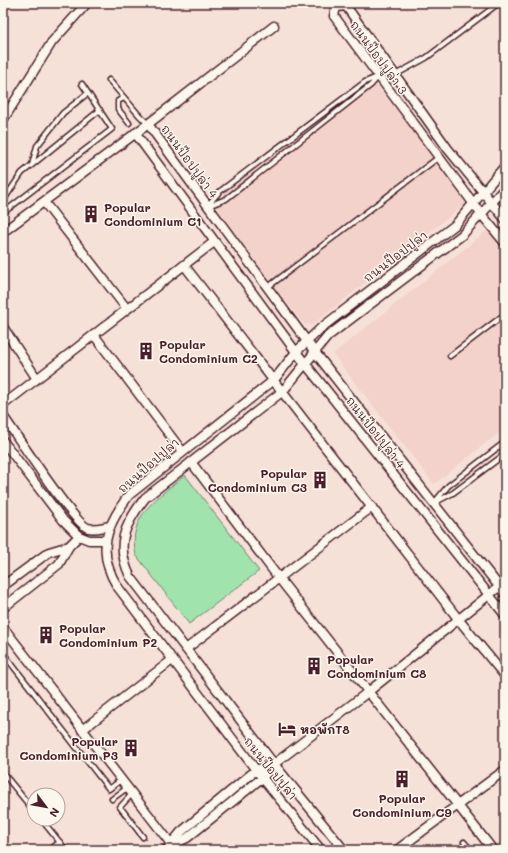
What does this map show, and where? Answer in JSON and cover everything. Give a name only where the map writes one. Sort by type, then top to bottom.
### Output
[{"type":"street","points":[[3,120],[52,42],[87,3]]},
{"type":"street","name":"ถนนป๊อปปูล่า 3","points":[[505,219],[493,202],[448,149],[346,6],[336,7],[334,16],[378,77],[482,215],[505,243]]},
{"type":"street","points":[[148,124],[274,26]]},
{"type":"street","points":[[378,77],[395,75]]},
{"type":"street","name":"ถนนป๊อปปูล่า 4","points":[[505,594],[502,585],[434,503],[306,341],[148,124],[135,133],[296,352],[505,615]]},
{"type":"street","points":[[3,232],[135,133]]},
{"type":"street","points":[[439,157],[448,149]]},
{"type":"street","name":"ถนนป๊อปปูล่า","points":[[321,850],[256,770],[117,586],[109,572],[105,554],[106,540],[116,512],[129,495],[182,451],[274,380],[296,352],[321,328],[455,225],[505,166]]},
{"type":"street","name":"ถนนป๊อปปูล่า","points":[[344,850],[274,764],[130,576],[123,561],[122,551],[124,533],[135,511],[145,498],[283,391],[314,351],[328,336],[462,235],[482,215],[505,188]]},
{"type":"street","points":[[44,202],[127,309]]},
{"type":"street","points":[[196,214],[207,206]]},
{"type":"street","points":[[3,405],[214,242]]},
{"type":"street","points":[[184,265],[459,620],[505,676]]},
{"type":"street","points":[[3,327],[37,379]]},
{"type":"street","points":[[94,335],[182,451]]},
{"type":"street","points":[[3,416],[67,508],[81,524],[88,528],[94,529],[110,526]]},
{"type":"street","points":[[3,441],[63,520],[79,536],[89,540],[106,540]]},
{"type":"street","points":[[191,462],[278,577],[493,850]]},
{"type":"street","points":[[424,512],[434,503]]},
{"type":"street","points":[[186,649],[278,577],[372,507]]},
{"type":"street","points":[[3,608],[59,564],[69,546],[79,536]]},
{"type":"street","points":[[3,586],[49,552],[69,546]]},
{"type":"street","points":[[171,848],[187,838],[263,777],[274,764],[368,692],[502,585]]},
{"type":"street","points":[[3,627],[130,791],[171,848]]},
{"type":"street","points":[[82,730],[172,660]]},
{"type":"street","points":[[171,848],[181,832],[256,770],[274,764]]},
{"type":"street","points":[[397,850],[505,770]]},
{"type":"lane","points":[[395,75],[426,58],[498,3]]},
{"type":"lane","points":[[207,206],[226,199],[371,85],[378,77]]},
{"type":"lane","points":[[207,206],[219,192],[365,82],[378,77]]},
{"type":"lane","points":[[109,80],[148,124]]},
{"type":"lane","points":[[3,211],[112,129],[82,84]]},
{"type":"lane","points":[[32,165],[38,146],[50,129],[63,113],[88,92]]},
{"type":"lane","points":[[124,98],[118,101],[118,109],[129,123]]},
{"type":"lane","points":[[3,211],[5,198],[22,173],[100,110]]},
{"type":"lane","points":[[267,288],[439,157]]},
{"type":"lane","points":[[450,356],[505,314]]},
{"type":"lane","points":[[434,503],[448,486],[505,442]]},
{"type":"lane","points":[[434,503],[453,493],[505,454]]},
{"type":"lane","points":[[3,653],[109,789],[121,780]]},
{"type":"lane","points":[[3,773],[26,801]]},
{"type":"lane","points":[[112,799],[130,791]]},
{"type":"lane","points":[[130,791],[120,807],[143,837]]},
{"type":"lane","points":[[48,827],[66,850]]},
{"type":"lane","points":[[49,850],[60,842]]},
{"type":"lane","points":[[464,842],[471,850]]},
{"type":"shaded area","points":[[373,80],[465,197],[465,204],[312,325],[304,324],[276,289],[213,202]]},
{"type":"shaded area","points":[[488,230],[505,252],[505,428],[434,484],[333,354]]},
{"type":"green space","points":[[185,475],[259,571],[189,624],[136,555],[134,541],[140,518],[155,500]]},
{"type":"place","name":"Popular Condominium C1","points":[[91,214]]},
{"type":"place","name":"Popular Condominium C2","points":[[146,351]]},
{"type":"place","name":"Popular Condominium C3","points":[[320,480]]},
{"type":"place","name":"Popular Condominium P2","points":[[46,635]]},
{"type":"place","name":"Popular Condominium C8","points":[[314,666]]},
{"type":"place","name":"หอพักT8","points":[[287,729]]},
{"type":"place","name":"Popular Condominium P3","points":[[131,748]]},
{"type":"place","name":"Popular Condominium C9","points":[[402,779]]}]
